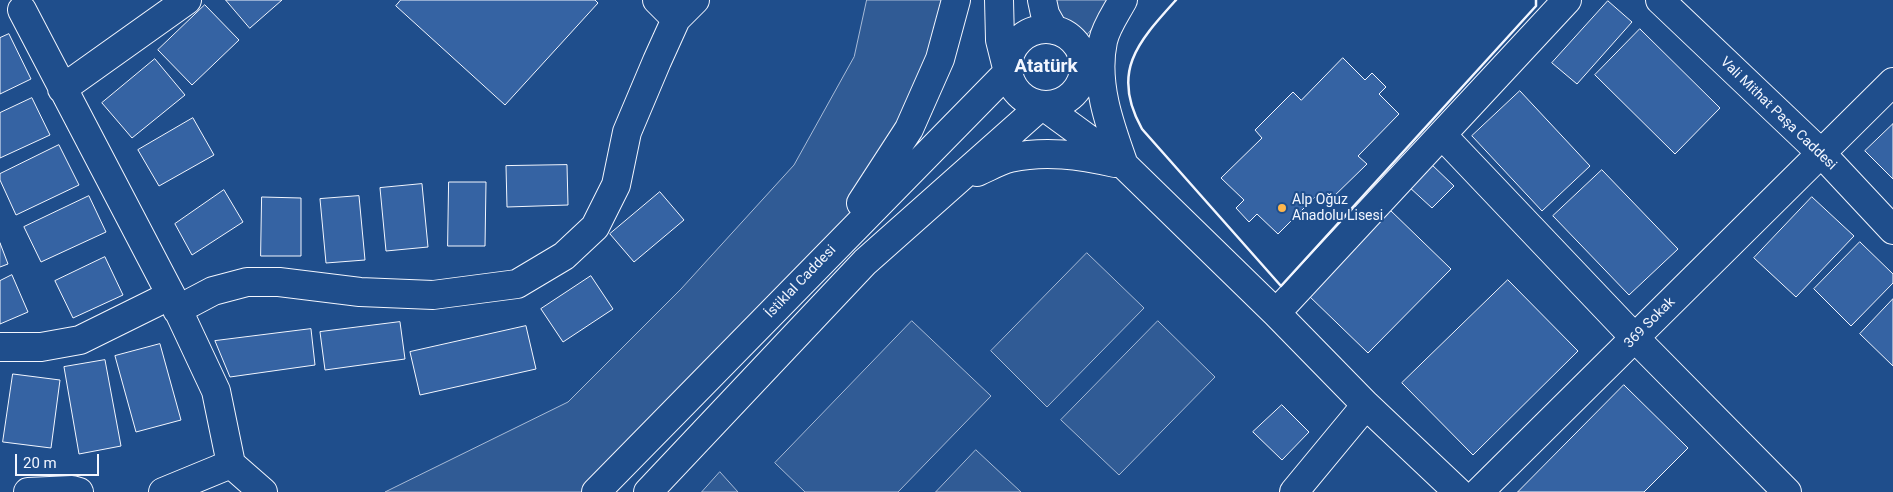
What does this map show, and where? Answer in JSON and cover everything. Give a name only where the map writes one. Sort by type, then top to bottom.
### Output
[{"type":"street","points":[[62,89],[187,0]]},
{"type":"street","points":[[657,0],[676,19]]},
{"type":"street","points":[[0,347],[41,347],[80,340],[174,303],[247,282],[279,282],[360,292],[433,294],[517,284],[564,256],[595,228],[616,185],[627,132],[676,19],[695,0]]},
{"type":"street","points":[[812,270],[873,186],[909,129],[940,59],[956,0]]},
{"type":"street","points":[[999,0],[1000,40],[1008,72],[1011,84],[1019,95],[1030,102],[1042,105],[1054,104],[1066,99],[1075,91],[1081,81],[1084,69],[1082,57],[1077,46],[1069,37],[1045,28],[1032,31],[1021,37],[1012,47],[1008,59],[1008,72]]},
{"type":"street","points":[[1042,0],[1044,14],[1054,30]]},
{"type":"street","points":[[1077,46],[1117,0]]},
{"type":"street","points":[[1123,0],[1103,41],[1101,64],[1102,87],[1109,125],[1124,164]]},
{"type":"street","points":[[1276,313],[1444,136],[1568,0]]},
{"type":"street","name":"Vali Mithat Paşa Caddesi","points":[[1660,0],[1821,153],[1893,230]]},
{"type":"street","points":[[19,10],[174,303],[216,391],[231,464],[263,492]]},
{"type":"street","name":"İstiklal Caddesi","points":[[596,492],[1008,72]]},
{"type":"street","name":"369 Sokak","points":[[1480,492],[1893,82]]},
{"type":"street","points":[[1075,91],[1124,164]]},
{"type":"street","points":[[1042,105],[1124,164],[1276,313],[1366,405],[1458,492]]},
{"type":"street","points":[[648,492],[865,262],[1042,105]]},
{"type":"street","points":[[1444,136],[1635,338],[1787,492]]},
{"type":"street","points":[[954,183],[1008,158],[1031,155],[1077,155],[1124,164]]},
{"type":"street","points":[[1300,490],[1366,405]]},
{"type":"street","points":[[163,492],[231,464]]},
{"type":"street","points":[[28,492],[72,490],[79,492]]},
{"type":"shaded area","points":[[867,0],[956,0],[909,129],[812,270],[596,492],[385,492],[568,402],[681,289],[794,165],[854,57]]},
{"type":"shaded area","points":[[1042,0],[1117,0],[1077,46],[1069,37],[1058,31]]},
{"type":"shaded area","points":[[1087,253],[1144,308],[1047,407],[991,351]]},
{"type":"shaded area","points":[[912,321],[991,396],[898,492],[805,492],[775,463]]},
{"type":"shaded area","points":[[1158,321],[1215,377],[1119,475],[1061,420]]},
{"type":"shaded area","points":[[976,450],[1021,492],[936,492]]},
{"type":"shaded area","points":[[720,472],[738,492],[702,492]]},
{"type":"building","points":[[226,0],[282,0],[250,28]]},
{"type":"building","points":[[401,0],[595,0],[598,3],[505,105],[396,6]]},
{"type":"building","points":[[1608,1],[1632,22],[1577,84],[1552,63]]},
{"type":"building","points":[[205,5],[239,40],[192,85],[158,50]]},
{"type":"building","points":[[1640,29],[1720,108],[1675,154],[1595,75]]},
{"type":"building","points":[[9,34],[31,79],[0,94],[0,38]]},
{"type":"building","name":"Alp Oğuz Anadolu Lisesi","points":[[1343,58],[1365,80],[1372,73],[1386,87],[1379,94],[1399,114],[1358,156],[1367,164],[1328,202],[1319,193],[1278,234],[1257,214],[1249,222],[1236,208],[1244,200],[1221,178],[1262,138],[1255,130],[1293,92],[1301,100]]},
{"type":"building","points":[[155,59],[185,95],[132,138],[102,103]]},
{"type":"building","points":[[1520,91],[1590,166],[1542,211],[1472,136]]},
{"type":"building","points":[[32,98],[50,135],[0,158],[0,113]]},
{"type":"building","points":[[193,118],[214,155],[159,186],[138,150]]},
{"type":"building","points":[[1893,124],[1893,179],[1865,151]]},
{"type":"building","points":[[59,145],[79,185],[16,215],[0,180],[0,174]]},
{"type":"building","points":[[1430,163],[1454,186],[1432,208],[1408,186]]},
{"type":"building","points":[[567,165],[568,205],[507,207],[506,166]]},
{"type":"building","points":[[1602,170],[1678,249],[1629,295],[1553,216]]},
{"type":"building","points":[[449,182],[486,182],[485,246],[448,246]]},
{"type":"building","points":[[422,184],[428,247],[386,251],[380,188]]},
{"type":"building","points":[[224,190],[243,222],[192,255],[175,224]]},
{"type":"building","points":[[660,192],[684,220],[634,262],[610,234]]},
{"type":"building","points":[[89,196],[106,232],[41,262],[24,227]]},
{"type":"building","points":[[359,196],[365,260],[326,263],[320,199]]},
{"type":"building","points":[[262,197],[301,198],[301,256],[261,256]]},
{"type":"building","points":[[1812,197],[1854,236],[1796,297],[1754,258]]},
{"type":"building","points":[[1389,209],[1451,269],[1368,353],[1307,294]]},
{"type":"building","points":[[1860,242],[1893,274],[1893,283],[1851,326],[1814,289]]},
{"type":"building","points":[[0,243],[8,264],[0,267]]},
{"type":"building","points":[[105,257],[123,295],[73,318],[55,281]]},
{"type":"building","points":[[12,275],[28,312],[0,324],[0,281]]},
{"type":"building","points":[[591,276],[613,309],[563,342],[541,309]]},
{"type":"building","points":[[1508,280],[1578,351],[1473,455],[1402,383]]},
{"type":"building","points":[[1893,299],[1893,366],[1860,334]]},
{"type":"building","points":[[400,322],[405,359],[325,370],[320,332]]},
{"type":"building","points":[[526,326],[536,369],[420,395],[410,352]]},
{"type":"building","points":[[311,329],[315,365],[230,377],[215,341]]},
{"type":"building","points":[[160,344],[181,420],[136,432],[115,356]]},
{"type":"building","points":[[105,360],[121,446],[79,454],[64,367]]},
{"type":"building","points":[[13,374],[60,380],[51,448],[3,442]]},
{"type":"building","points":[[1624,385],[1688,448],[1644,492],[1518,492]]},
{"type":"building","points":[[1282,405],[1309,432],[1282,460],[1253,432]]},
{"type":"wall","points":[[1176,0],[1150,30],[1140,44],[1133,59],[1129,74],[1128,91],[1133,109],[1142,129],[1281,286],[1536,6],[1536,0]]},
{"type":"place","name":"Alp Oğuz Anadolu Lisesi","points":[[1282,208]]},
{"type":"district","name":"Atatürk","points":[[1046,67]]}]
